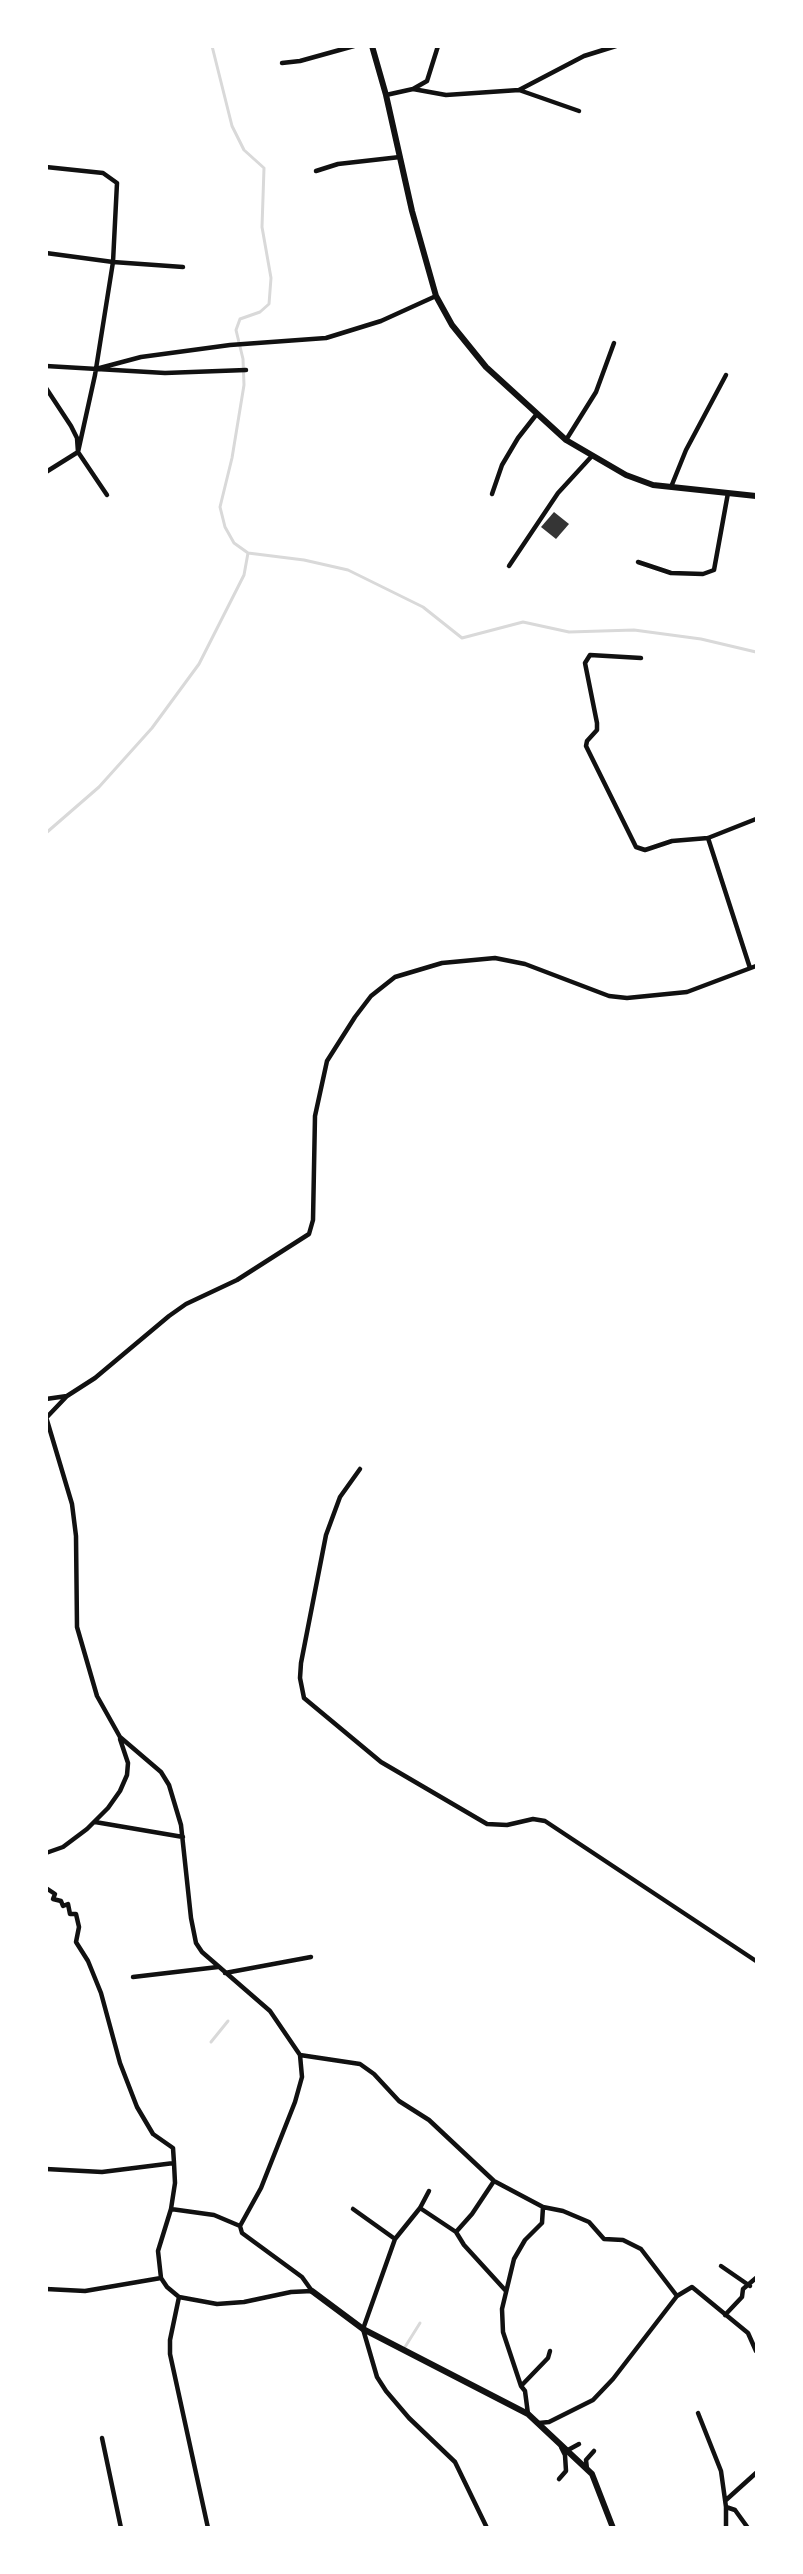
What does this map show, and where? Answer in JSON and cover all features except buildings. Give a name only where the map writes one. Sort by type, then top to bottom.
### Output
[{"type":"street","points":[[282,63],[312,59],[354,46]]},
{"type":"street","points":[[372,46],[386,95],[412,211],[436,296],[452,325],[486,367],[566,440],[591,457],[626,475],[653,485],[756,496]]},
{"type":"street","points":[[386,95],[424,84],[429,78],[438,46]]},
{"type":"street","points":[[413,89],[446,96],[519,90],[584,56],[616,46]]},
{"type":"street","points":[[519,90],[579,111]]},
{"type":"street","points":[[316,171],[338,164],[400,158]]},
{"type":"street","points":[[46,167],[103,173],[117,183],[113,262],[96,369],[78,452],[46,472]]},
{"type":"street","points":[[46,253],[113,262],[183,267]]},
{"type":"street","points":[[96,369],[141,357],[230,345],[326,338],[381,321],[436,296]]},
{"type":"street","points":[[566,440],[596,392],[614,343]]},
{"type":"street","points":[[46,366],[165,373],[246,370]]},
{"type":"street","points":[[671,487],[690,441],[726,375]]},
{"type":"street","points":[[46,388],[70,426],[76,438],[78,452],[107,495]]},
{"type":"street","points":[[492,494],[502,465],[518,438],[536,415]]},
{"type":"street","points":[[509,566],[558,493],[591,457]]},
{"type":"street","points":[[639,562],[671,573],[703,574],[714,570],[728,493]]},
{"type":"street","points":[[641,658],[590,655],[586,657],[585,663],[597,730],[587,741],[586,746],[636,847],[645,850],[672,841],[708,838],[756,819]]},
{"type":"street","points":[[708,838],[750,968]]},
{"type":"street","points":[[46,1853],[63,1847],[108,1808],[127,1775],[128,1763],[120,1737],[97,1696],[77,1627],[75,1522],[47,1417],[66,1396],[95,1378],[186,1304],[237,1280],[309,1234],[313,1220],[314,1134],[327,1061],[371,996],[395,977],[442,963],[495,958],[525,964],[609,996],[627,998],[687,992],[756,966]]},
{"type":"street","points":[[46,1399],[66,1396]]},
{"type":"street","points":[[360,1469],[340,1497],[326,1535],[301,1663],[300,1678],[304,1698],[381,1762],[487,1824],[507,1825],[533,1819],[545,1821],[756,1961]]},
{"type":"street","points":[[120,1737],[161,1772],[169,1785],[183,1837],[184,1872],[196,1943],[218,1967],[270,2011],[300,2055],[302,2077],[295,2102],[261,2188],[240,2226],[242,2233],[302,2277],[312,2291],[363,2329],[530,2416],[541,2424],[593,2400],[614,2379],[677,2296],[692,2287],[748,2333],[756,2350]]},
{"type":"street","points":[[94,1822],[183,1837]]},
{"type":"street","points":[[46,1888],[55,1894],[53,1899],[61,1901],[63,1906],[68,1904],[70,1914],[76,1914],[79,1927],[76,1942],[88,1961],[101,1993],[120,2063],[137,2108],[153,2134],[173,2148],[175,2183],[171,2209],[158,2251],[161,2278],[167,2287],[179,2297],[201,2302],[235,2303],[291,2292],[312,2291]]},
{"type":"street","points":[[225,1973],[311,1958]]},
{"type":"street","points":[[133,1977],[218,1967]]},
{"type":"street","points":[[300,2055],[360,2064],[374,2074],[399,2101],[429,2120],[494,2181],[543,2207],[563,2211],[589,2222],[604,2239],[623,2240],[641,2249],[677,2296]]},
{"type":"street","points":[[46,2169],[102,2172],[174,2163]]},
{"type":"street","points":[[456,2232],[472,2214],[494,2181]]},
{"type":"street","points":[[429,2191],[420,2208],[395,2239],[363,2329],[377,2377],[386,2391],[455,2462],[487,2528]]},
{"type":"street","points":[[543,2207],[542,2223],[520,2248],[506,2291],[502,2308],[503,2332],[521,2386],[525,2391],[530,2416],[587,2469],[597,2484],[614,2528]]},
{"type":"street","points":[[420,2208],[456,2232],[464,2245],[506,2291]]},
{"type":"street","points":[[171,2209],[214,2215],[240,2226]]},
{"type":"street","points":[[353,2209],[395,2239]]},
{"type":"street","points":[[721,2266],[750,2286]]},
{"type":"street","points":[[46,2289],[85,2291],[161,2278]]},
{"type":"street","points":[[725,2315],[742,2298],[743,2289],[750,2286],[756,2278]]},
{"type":"street","points":[[179,2297],[170,2340],[170,2355],[208,2528]]},
{"type":"street","points":[[521,2386],[548,2358],[550,2351]]},
{"type":"street","points":[[698,2413],[721,2470],[726,2499],[726,2528]]},
{"type":"street","points":[[102,2438],[121,2528]]},
{"type":"street","points":[[559,2442],[565,2456],[566,2471],[559,2479]]},
{"type":"street","points":[[568,2450],[579,2444]]},
{"type":"street","points":[[587,2469],[586,2460],[594,2451]]},
{"type":"street","points":[[726,2499],[756,2473]]},
{"type":"street","points":[[726,2507],[735,2510],[748,2528]]},
{"type":"waterway","points":[[212,46],[232,126],[244,150],[264,168],[262,227],[271,278],[269,304],[260,312],[240,319],[236,330],[243,359],[244,385],[232,458],[220,507],[225,527],[234,543],[248,553],[304,560],[348,570],[423,607],[462,638],[523,622],[569,632],[634,630],[701,639],[756,652]]},
{"type":"waterway","points":[[46,833],[99,787],[152,728],[199,664],[244,575],[248,553]]},
{"type":"waterway","points":[[211,2042],[228,2021]]},
{"type":"waterway","points":[[405,2347],[420,2323]]}]
